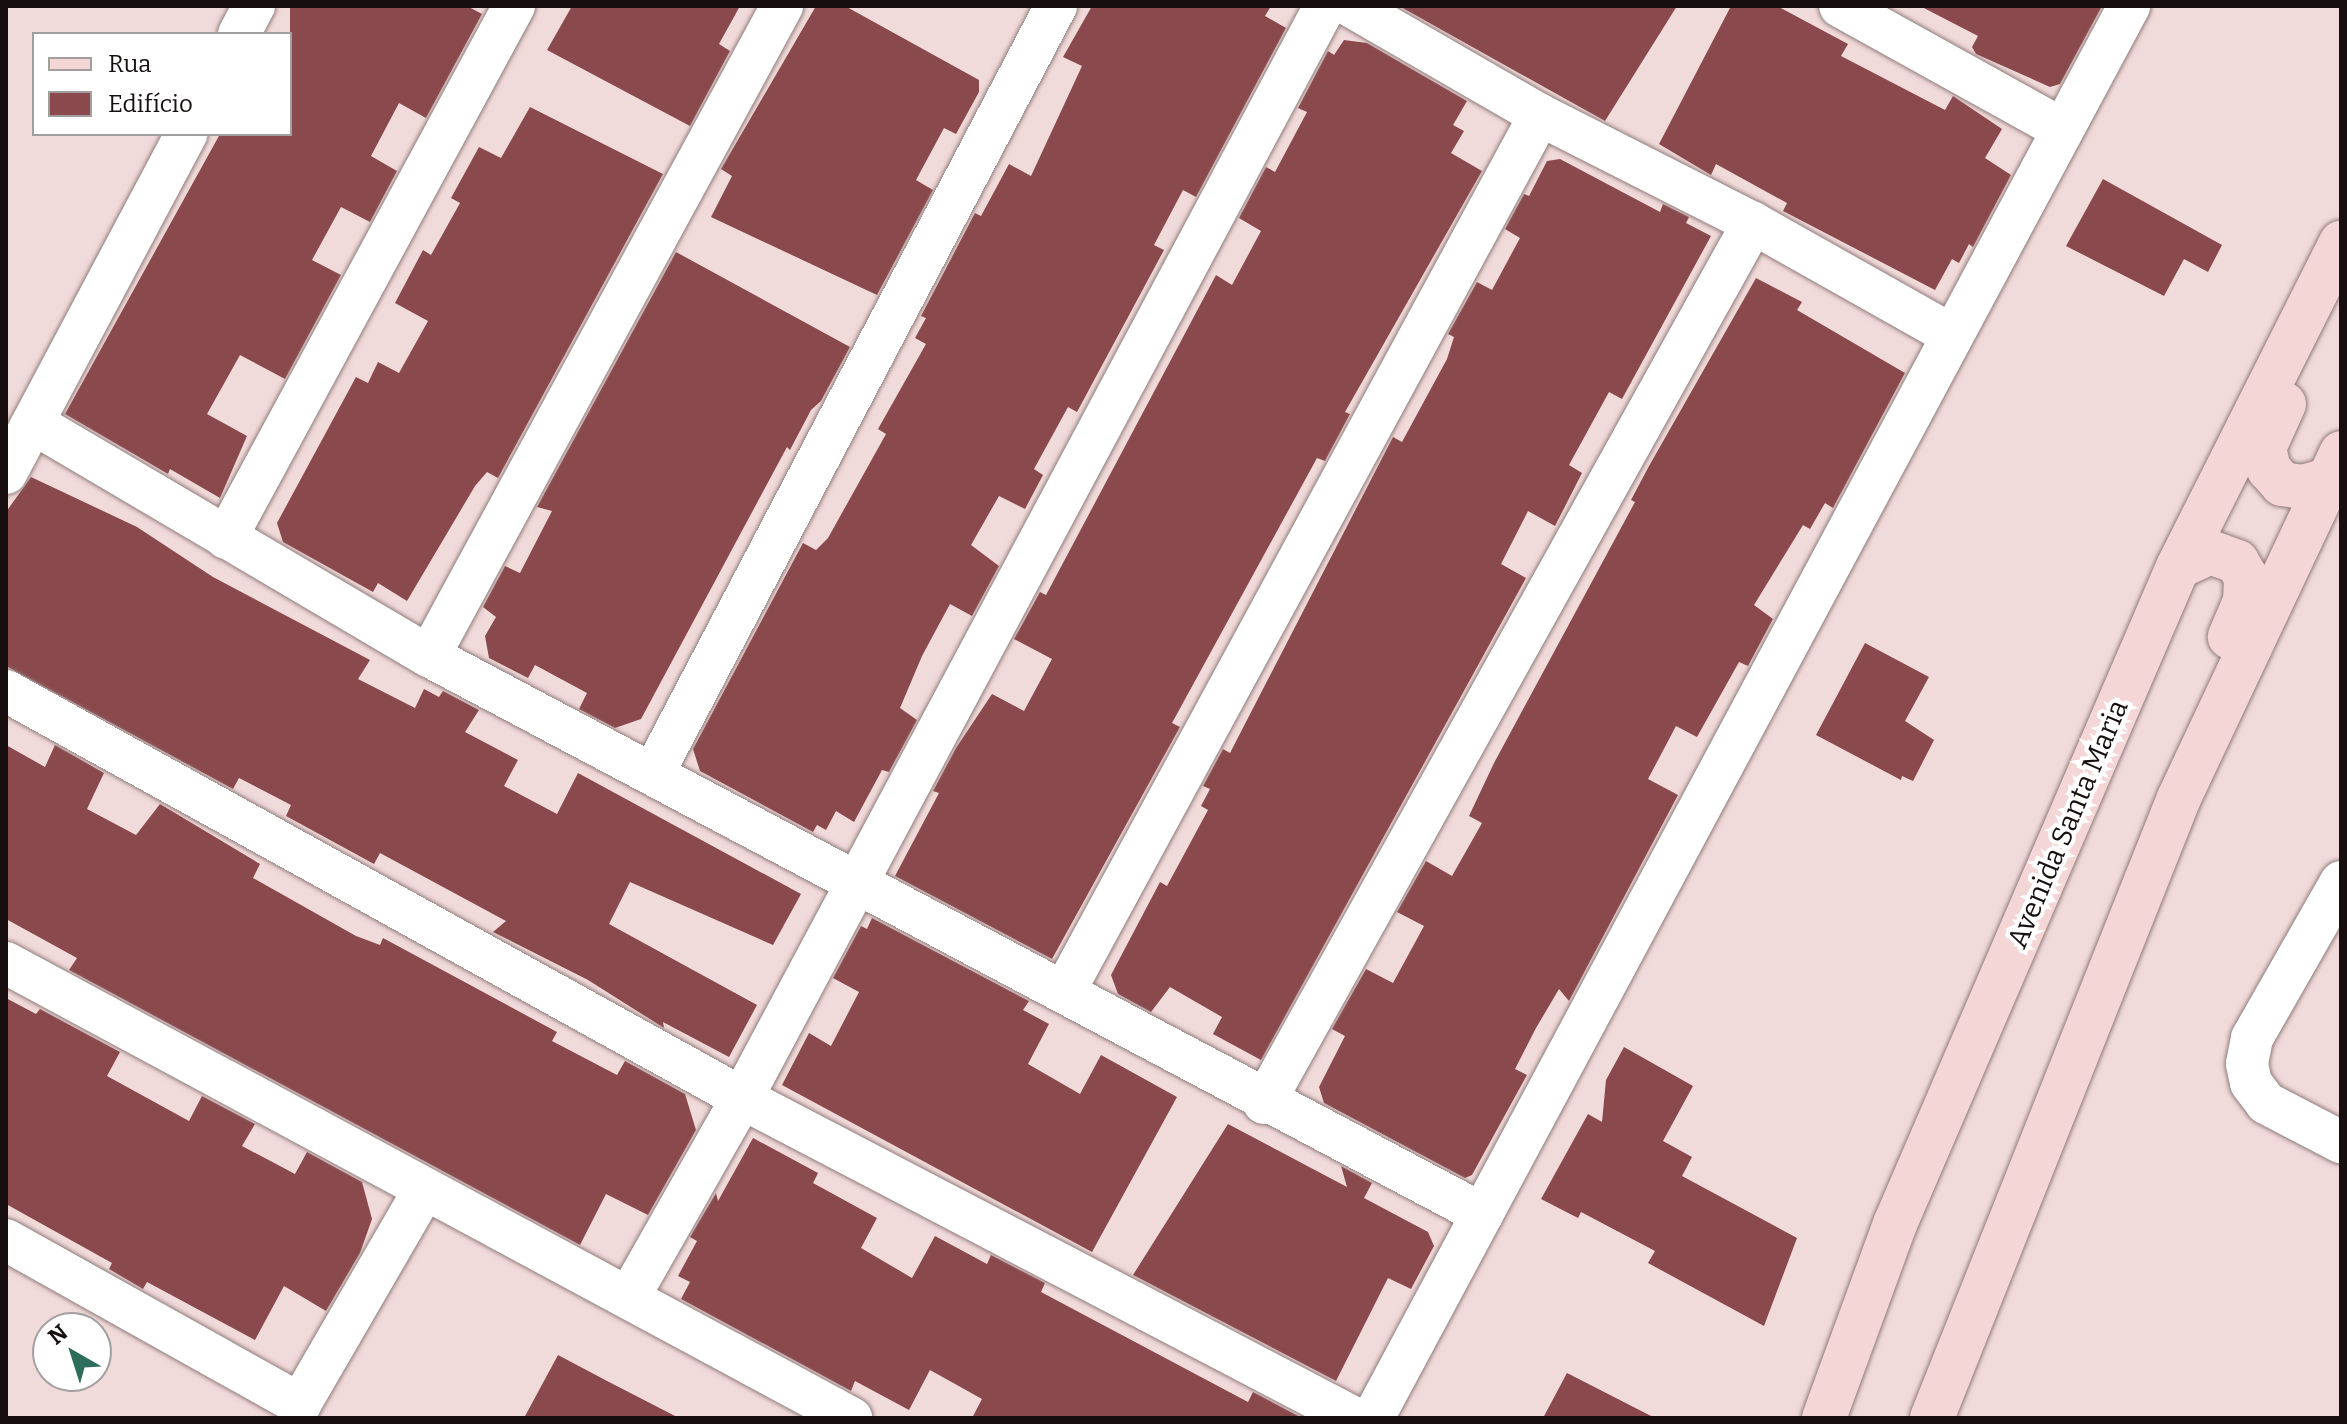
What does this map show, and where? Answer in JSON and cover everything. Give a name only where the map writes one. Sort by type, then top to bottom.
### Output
[{"type":"main road","name":"Avenida Santa Maria","points":[[1824,1418],[1895,1224],[2178,567],[2341,243]]},
{"type":"main road","points":[[2334,466],[2303,487],[2282,484],[2269,469],[2264,448],[2341,278]]},
{"type":"main road","points":[[1932,1418],[2179,798],[2334,466]]},
{"type":"main road","points":[[2178,567],[2210,552],[2237,562],[2246,577],[2245,601],[2186,739],[2179,798]]},
{"type":"street","points":[[240,32],[254,6]]},
{"type":"street","points":[[226,538],[514,6]]},
{"type":"street","points":[[429,656],[782,6]]},
{"type":"street","points":[[654,772],[1056,6]]},
{"type":"street","points":[[629,1297],[742,1098],[857,885],[1325,6]]},
{"type":"street","points":[[1351,6],[1540,115],[1753,223],[1950,334]]},
{"type":"street","points":[[1840,6],[2062,129]]},
{"type":"street","points":[[1373,1418],[1950,334],[2129,6]]},
{"type":"street","points":[[1064,992],[1540,115]]},
{"type":"street","points":[[6,473],[185,136]]},
{"type":"street","points":[[1264,1103],[1753,223]]},
{"type":"street","points":[[33,423],[429,656],[654,772],[857,885],[1064,992],[1264,1103],[1482,1214]]},
{"type":"street","points":[[6,691],[742,1098],[1354,1418]]},
{"type":"street","points":[[2341,882],[2252,1038],[2247,1064],[2251,1083],[2266,1103],[2341,1142]]},
{"type":"street","points":[[6,963],[851,1418]]},
{"type":"street","points":[[6,1240],[296,1411],[424,1190]]},
{"type":"building","points":[[290,6],[467,6],[482,14],[426,118],[399,103],[371,156],[397,171],[370,222],[341,207],[312,260],[341,275],[285,379],[240,355],[207,414],[247,436],[220,498],[170,469],[168,474],[65,414],[219,136],[292,136]]},
{"type":"building","points":[[572,6],[740,6],[719,44],[730,51],[690,126],[547,50]]},
{"type":"building","points":[[816,6],[845,6],[979,80],[979,92],[956,134],[944,128],[916,180],[933,190],[877,295],[711,217],[732,176],[721,169]]},
{"type":"building","points":[[1092,6],[1271,6],[1265,16],[1286,28],[1196,197],[1183,190],[1154,245],[1164,250],[1077,412],[1068,407],[1034,469],[1043,475],[1025,509],[999,496],[971,545],[999,566],[972,616],[950,604],[922,656],[900,708],[917,720],[889,772],[882,770],[854,822],[836,811],[826,830],[817,825],[813,832],[700,771],[693,749],[803,543],[816,550],[828,538],[886,434],[878,429],[926,344],[915,338],[926,318],[921,316],[975,213],[981,216],[1009,164],[1031,176],[1082,66],[1063,57]]},
{"type":"building","points":[[1399,6],[1677,6],[1605,121]]},
{"type":"building","points":[[1731,6],[1777,6],[1848,44],[1841,56],[1945,110],[1953,96],[2002,129],[1985,158],[2011,175],[1973,247],[1969,244],[1959,263],[1952,259],[1935,290],[1783,211],[1787,203],[1716,164],[1711,175],[1659,144]]},
{"type":"building","points":[[1920,6],[2102,6],[2060,84],[2050,87],[1976,54],[1972,47],[1978,36]]},
{"type":"building","points":[[1344,40],[1367,43],[1467,101],[1453,125],[1464,131],[1451,153],[1482,171],[1345,412],[1350,414],[1325,461],[1317,458],[1172,723],[1180,727],[1052,959],[895,876],[939,793],[933,791],[956,748],[992,694],[1024,711],[1052,659],[1014,639],[1040,592],[1046,595],[1216,275],[1232,285],[1261,231],[1239,218],[1266,167],[1275,172],[1307,112],[1298,108],[1328,51],[1334,55]]},
{"type":"building","points":[[530,107],[663,174],[498,478],[487,472],[475,486],[407,601],[378,583],[373,592],[283,542],[277,523],[356,377],[368,383],[378,362],[399,373],[428,321],[395,303],[423,250],[431,255],[460,203],[451,198],[479,147],[501,158]]},
{"type":"building","points":[[1560,159],[1660,212],[1663,204],[1689,217],[1686,223],[1711,236],[1622,399],[1609,392],[1569,465],[1582,473],[1555,526],[1528,511],[1501,564],[1526,578],[1261,1060],[1213,1034],[1222,1017],[1170,987],[1151,1012],[1118,994],[1111,975],[1160,882],[1167,886],[1208,810],[1201,806],[1210,789],[1203,786],[1223,749],[1230,753],[1393,437],[1402,442],[1447,359],[1454,337],[1448,334],[1477,282],[1492,290],[1520,238],[1505,229],[1524,194],[1529,196],[1547,161]]},
{"type":"building","points":[[2103,179],[2222,245],[2208,272],[2184,259],[2164,296],[2066,246]]},
{"type":"building","points":[[676,252],[850,347],[821,401],[811,410],[790,450],[787,447],[641,719],[615,728],[579,709],[587,693],[535,665],[528,678],[489,658],[485,636],[496,617],[483,607],[505,566],[520,573],[552,511],[537,507]]},
{"type":"building","points":[[1756,278],[1802,302],[1797,310],[1905,373],[1833,508],[1825,503],[1810,529],[1803,525],[1754,605],[1773,619],[1748,666],[1739,662],[1697,737],[1676,726],[1648,779],[1678,795],[1569,1001],[1559,989],[1536,1028],[1515,1069],[1527,1075],[1472,1175],[1465,1178],[1324,1103],[1319,1087],[1345,1036],[1332,1029],[1366,969],[1393,983],[1424,926],[1397,912],[1426,861],[1452,876],[1482,823],[1469,816],[1494,763],[1635,502],[1631,500],[1649,466]]},
{"type":"building","points":[[31,477],[137,527],[213,577],[370,660],[358,679],[415,708],[424,689],[439,697],[443,691],[479,710],[465,732],[518,760],[504,786],[557,814],[578,773],[801,894],[773,945],[630,882],[609,924],[757,1005],[729,1057],[663,1022],[664,1028],[588,980],[493,932],[506,921],[380,853],[374,864],[286,816],[291,805],[239,778],[233,789],[6,666],[6,512]]},
{"type":"building","points":[[1865,643],[1929,677],[1905,721],[1934,740],[1913,781],[1902,776],[1901,780],[1816,735]]},
{"type":"building","points":[[6,745],[45,767],[55,745],[104,773],[87,809],[136,835],[160,804],[260,864],[253,878],[356,936],[380,945],[383,938],[557,1032],[552,1041],[617,1075],[625,1061],[685,1094],[696,1130],[648,1215],[606,1194],[580,1245],[69,970],[77,958],[6,919]]},
{"type":"building","points":[[872,918],[1029,1001],[1023,1010],[1049,1024],[1028,1064],[1080,1094],[1101,1055],[1177,1097],[1092,1252],[782,1085],[809,1033],[831,1046],[859,992],[833,978],[861,926],[867,929]]},
{"type":"building","points":[[6,998],[36,1014],[40,1009],[120,1052],[107,1076],[189,1121],[202,1096],[255,1124],[242,1146],[295,1174],[307,1152],[362,1182],[372,1219],[360,1253],[326,1311],[284,1286],[255,1340],[147,1282],[143,1289],[109,1269],[112,1263],[6,1204]]},
{"type":"building","points":[[1624,1047],[1693,1086],[1663,1141],[1692,1157],[1682,1176],[1797,1238],[1764,1326],[1648,1263],[1655,1251],[1581,1212],[1578,1218],[1541,1199],[1588,1114],[1602,1122],[1606,1080]]},
{"type":"building","points":[[1228,1124],[1347,1187],[1341,1166],[1372,1183],[1364,1198],[1428,1232],[1434,1246],[1411,1289],[1388,1278],[1336,1381],[1133,1275]]},
{"type":"building","points":[[753,1138],[818,1173],[813,1183],[877,1218],[861,1248],[912,1278],[935,1236],[987,1264],[991,1255],[1045,1283],[1041,1292],[1248,1402],[1253,1392],[1302,1418],[972,1418],[982,1399],[930,1370],[909,1410],[855,1381],[851,1391],[681,1299],[690,1282],[678,1276],[697,1241],[690,1237],[716,1193],[718,1201]]},
{"type":"building","points":[[558,1355],[609,1382],[679,1418],[524,1418]]},
{"type":"building","points":[[1567,1373],[1655,1418],[1543,1418]]}]
